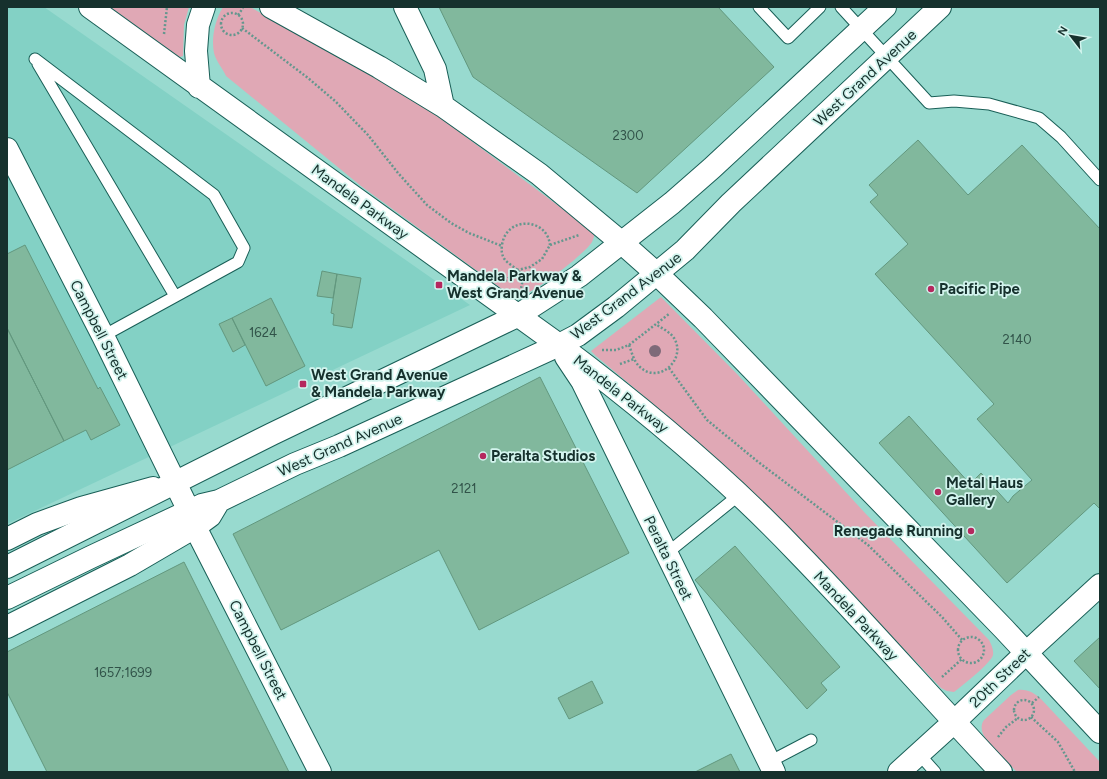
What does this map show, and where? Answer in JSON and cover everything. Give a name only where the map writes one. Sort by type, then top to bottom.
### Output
[{"type":"main road","name":"Mandela Parkway","points":[[90,7],[200,88],[558,345],[597,374],[666,430],[739,495],[797,551],[1001,772]]},
{"type":"main road","points":[[200,88],[196,51],[198,25],[204,7]]},
{"type":"main road","points":[[271,7],[379,67],[443,106],[539,174],[622,243],[703,318],[1026,653],[1100,732]]},
{"type":"main road","points":[[405,7],[436,69],[443,106]]},
{"type":"main road","points":[[7,568],[175,482],[373,384],[517,316],[579,276],[672,203],[712,168],[884,7]]},
{"type":"main road","name":"West Grand Avenue","points":[[7,627],[130,565],[192,519],[202,504],[219,502],[295,464],[339,446],[558,345],[584,330],[685,250],[731,203],[940,7]]},
{"type":"main road","name":"Campbell Street","points":[[7,149],[103,336],[192,519],[320,772]]},
{"type":"main road","name":"Peralta Street","points":[[558,345],[582,381],[771,767]]},
{"type":"main road","points":[[7,539],[36,524],[81,508],[175,482]]},
{"type":"main road","name":"West Grand Avenue","points":[[7,598],[77,563],[192,519]]},
{"type":"main road","name":"20th Street","points":[[899,772],[1100,585]]},
{"type":"lane","points":[[759,7],[788,38],[820,7]]},
{"type":"lane","points":[[841,7],[929,103],[954,101],[989,104],[1039,118],[1061,137],[1100,180]]},
{"type":"lane","points":[[103,336],[238,262],[244,248],[214,195],[35,58],[175,296]]},
{"type":"lane","points":[[666,554],[739,495]]},
{"type":"lane","points":[[771,767],[811,740]]},
{"type":"lane","points":[[920,754],[935,772]]},
{"type":"path","points":[[163,41],[167,7]]},
{"type":"path","points":[[238,15],[243,8]]},
{"type":"path","points":[[232,13],[238,15],[242,19],[242,28],[238,33],[232,35],[224,32],[221,26],[222,20],[226,15],[232,13]]},
{"type":"path","points":[[242,28],[308,78],[335,101],[368,135],[398,173],[427,205],[451,223],[469,233],[502,246]]},
{"type":"path","points":[[503,283],[518,270],[530,267],[542,259],[550,245],[549,237],[539,227],[530,223],[522,223],[514,226],[506,233],[502,246],[504,258],[507,263],[518,270],[522,277],[520,293]]},
{"type":"path","points":[[550,245],[586,233]]},
{"type":"path","points":[[600,350],[616,350],[629,345],[657,325],[673,311]]},
{"type":"path","points":[[629,345],[634,359],[640,367],[646,371],[653,373],[664,371],[669,368],[675,361],[677,347],[671,334],[657,325]]},
{"type":"path","points":[[615,366],[634,359]]},
{"type":"path","points":[[669,368],[707,420],[757,462],[868,545],[942,617],[963,641]]},
{"type":"path","points":[[968,638],[974,638],[982,644],[983,652],[978,661],[972,663],[964,662],[958,651],[960,644],[963,641],[968,638]]},
{"type":"path","points":[[942,678],[962,659]]},
{"type":"path","points":[[1023,700],[1028,701],[1033,705],[1034,713],[1031,718],[1026,720],[1018,718],[1014,713],[1014,708],[1017,703],[1023,700]]},
{"type":"path","points":[[983,753],[1006,727],[1018,718]]},
{"type":"path","points":[[1031,718],[1058,742],[1075,772]]},
{"type":"shaded area","points":[[7,7],[44,7],[470,305],[7,524]]},
{"type":"shaded area","points":[[107,7],[189,7],[184,25],[183,56],[177,58]]},
{"type":"shaded area","points":[[223,7],[250,7],[364,71],[438,116],[595,233],[592,242],[579,256],[543,284],[521,296],[514,298],[361,186],[226,76],[215,56],[213,47],[214,29]]},
{"type":"shaded area","points":[[661,297],[738,375],[865,513],[989,640],[993,651],[991,659],[976,674],[954,692],[941,688],[827,568],[671,419],[591,351]]},
{"type":"shaded area","points":[[1018,690],[1031,692],[1041,699],[1100,762],[1100,772],[1017,772],[993,748],[982,732],[984,720]]},
{"type":"building","points":[[439,7],[718,7],[774,67],[637,193],[473,77]]},
{"type":"building","points":[[918,140],[968,195],[1022,145],[1100,229],[1100,509],[1094,503],[1007,583],[879,443],[909,416],[970,484],[981,473],[1008,503],[1013,496],[1032,480],[977,419],[994,404],[875,274],[908,244],[870,202],[878,195],[869,185]]},
{"type":"building","points":[[25,245],[98,389],[100,387],[120,425],[91,440],[86,430],[64,441],[7,328],[7,254]]},
{"type":"building","points":[[322,271],[337,274],[333,298],[317,296]]},
{"type":"building","points":[[337,274],[361,278],[352,328],[333,325],[334,314],[331,313]]},
{"type":"building","points":[[271,298],[305,366],[266,386],[232,318]]},
{"type":"building","points":[[232,318],[245,345],[233,352],[219,324]]},
{"type":"building","points":[[7,328],[64,441],[7,470]]},
{"type":"building","name":"Peralta Studios","points":[[540,377],[629,553],[479,630],[439,550],[281,630],[233,534]]},
{"type":"building","points":[[735,546],[840,667],[821,683],[827,690],[807,709],[695,580]]},
{"type":"building","points":[[184,562],[289,772],[47,772],[7,692],[7,652]]},
{"type":"building","points":[[1100,637],[1100,689],[1074,661]]},
{"type":"building","points":[[592,681],[603,703],[569,719],[558,698]]},
{"type":"building","points":[[731,754],[740,772],[695,772]]},
{"type":"place","name":"Mandela Parkway & West Grand Avenue","points":[[439,285]]},
{"type":"place","name":"Pacific Pipe","points":[[931,289]]},
{"type":"place","name":"West Grand Avenue & Mandela Parkway","points":[[303,384]]},
{"type":"place","name":"Peralta Studios","points":[[483,456]]},
{"type":"place","name":"Metal Haus Gallery","points":[[938,492]]},
{"type":"place","name":"Renegade Running","points":[[971,531]]}]
